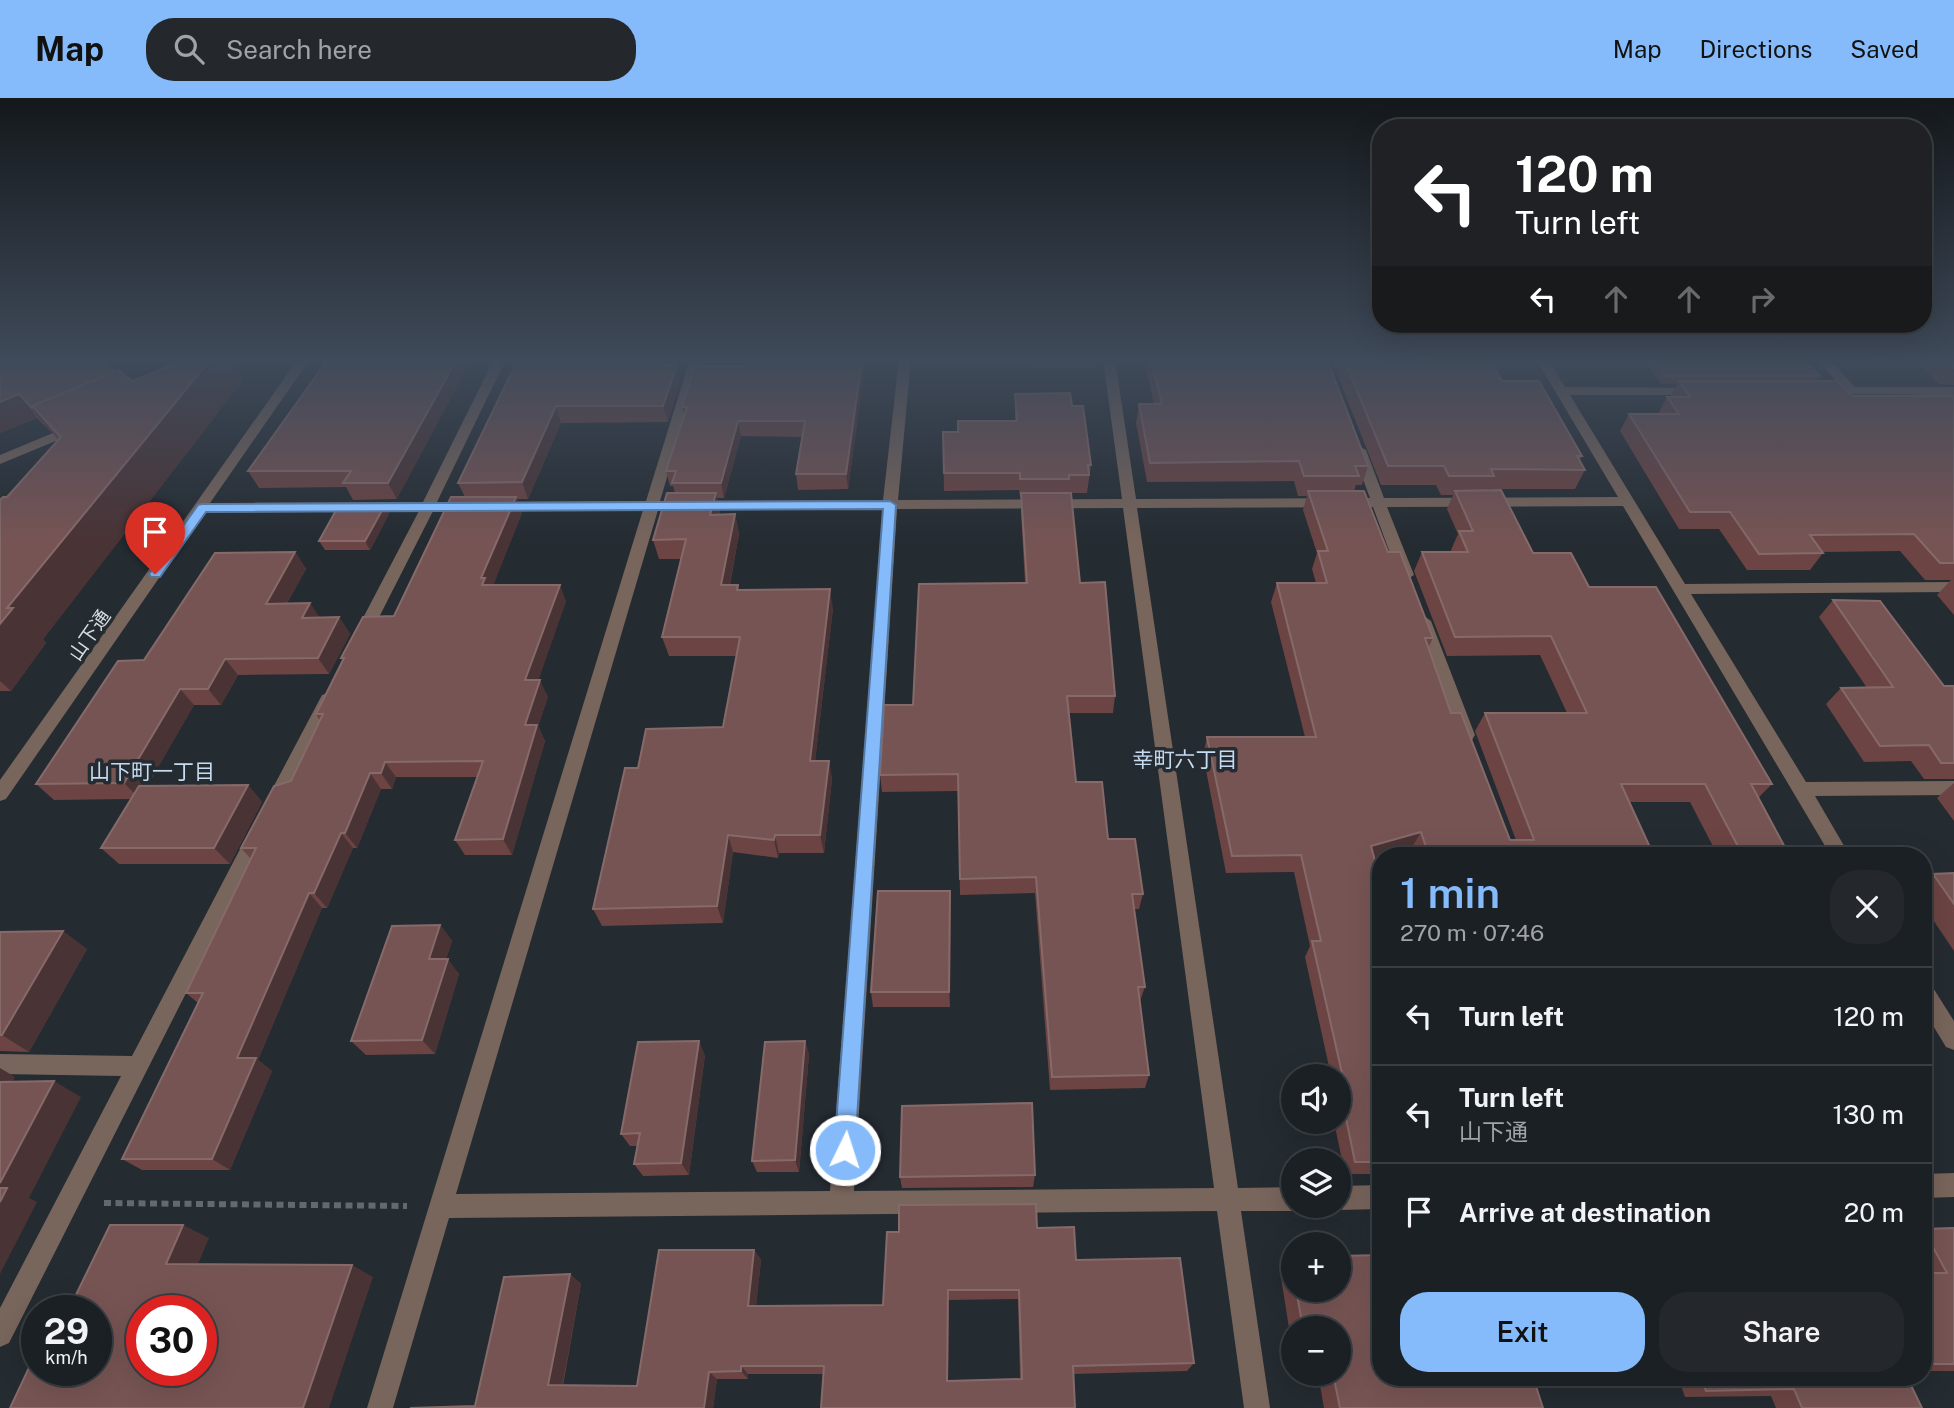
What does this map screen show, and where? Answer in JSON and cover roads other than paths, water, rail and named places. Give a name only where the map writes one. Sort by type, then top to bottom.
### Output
[{"type":"street","name":"山下通","points":[[0,794],[262,420]]},
{"type":"street","points":[[353,652],[470,420]]},
{"type":"street","points":[[380,1408],[677,420]]},
{"type":"street","points":[[841,1204],[890,505],[899,420]]},
{"type":"street","points":[[1118,420],[1257,1408]]},
{"type":"street","points":[[1579,420],[1836,847]]},
{"type":"street","points":[[0,460],[88,423]]},
{"type":"street","points":[[1352,431],[1472,751]]},
{"type":"street","points":[[202,508],[1629,501]]},
{"type":"street","points":[[1681,589],[1954,587]]},
{"type":"street","points":[[0,1334],[136,1066],[334,688]]},
{"type":"street","points":[[1801,789],[1954,788]]},
{"type":"street","points":[[1932,1005],[1954,1040]]},
{"type":"street","points":[[0,1064],[136,1066]]},
{"type":"street","points":[[1932,1186],[1954,1185]]},
{"type":"street","points":[[1351,1198],[1372,1197]]},
{"type":"street","points":[[439,1206],[1281,1199]]},
{"type":"district","name":"幸町六丁目","points":[[1185,760]]},
{"type":"district","name":"山下町一丁目","points":[[152,772]]}]
